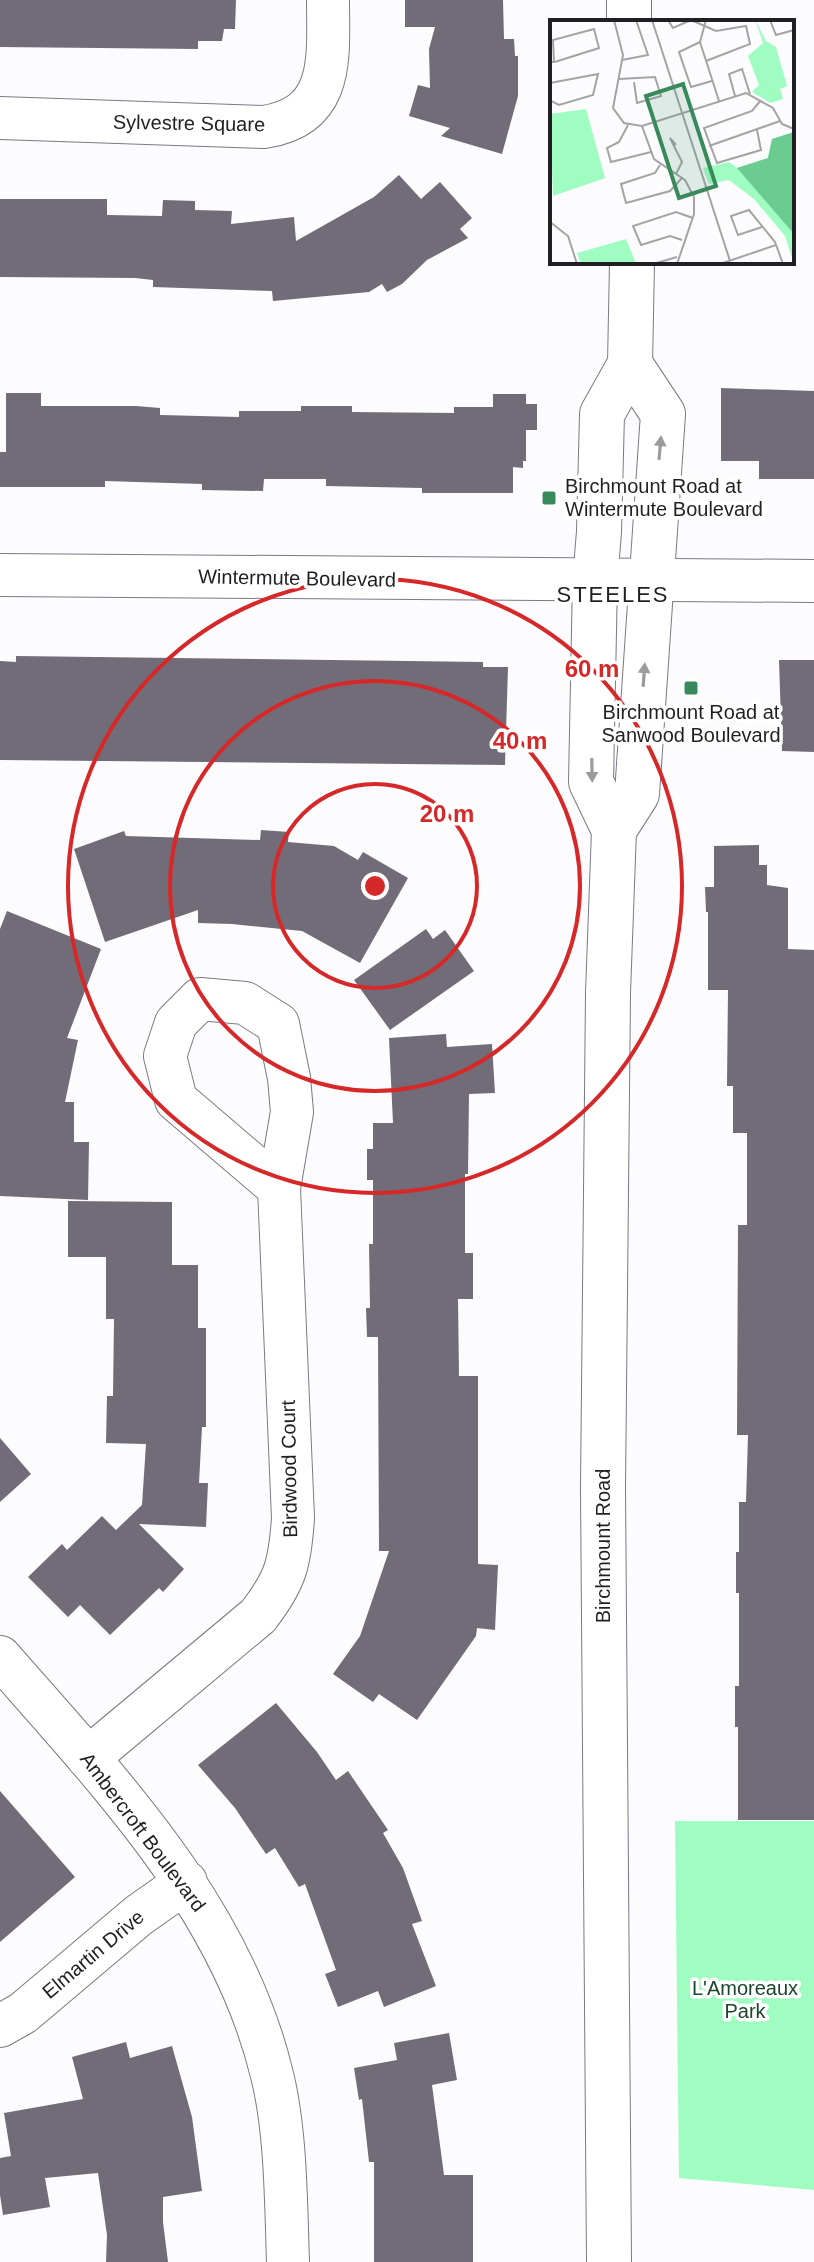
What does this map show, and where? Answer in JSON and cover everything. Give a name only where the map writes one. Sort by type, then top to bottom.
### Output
[{"type":"main road","name":"Birchmount Road","points":[[609,2262],[603,1489],[608,993],[614,830],[591,782],[602,414],[630,364],[632,264]]},
{"type":"main road","points":[[614,830],[637,794],[663,414],[630,364]]},
{"type":"street","name":"Sylvestre Square","points":[[0,118],[278,125],[307,109],[325,81],[328,0]]},
{"type":"street","name":"Wintermute Boulevard","points":[[0,575],[814,581]]},
{"type":"street","name":"Birdwood Court","points":[[88,1758],[258,1616],[279,1589],[291,1555],[293,1518],[279,1188]]},
{"type":"street","name":"Ambercroft Boulevard","points":[[0,1657],[88,1758],[186,1882],[223,1942],[270,2065],[282,2149],[288,2262]]},
{"type":"street","name":"Elmartin Drive","points":[[0,2026],[23,2013],[139,1915],[186,1882]]},
{"type":"green space","name":"L'Amoreaux Park","points":[[675,1821],[814,1821],[814,2190],[679,2178]]},
{"type":"building","points":[[0,0],[236,0],[235,29],[224,29],[222,41],[198,41],[198,49],[0,47]]},
{"type":"building","points":[[405,0],[503,0],[504,39],[514,39],[515,56],[518,56],[518,96],[502,154],[441,136],[450,128],[409,116],[418,85],[430,88],[429,49],[435,27],[405,27]]},
{"type":"building","points":[[399,175],[421,199],[440,182],[472,218],[460,229],[468,238],[427,260],[402,284],[387,292],[382,284],[369,292],[273,301],[272,291],[153,287],[153,280],[135,278],[0,277],[0,199],[107,199],[107,215],[162,216],[163,200],[195,201],[195,210],[232,211],[231,224],[294,217],[296,241],[374,197]]},
{"type":"building","points":[[721,388],[814,391],[814,479],[759,479],[759,461],[721,461]]},
{"type":"building","points":[[6,393],[41,393],[41,406],[136,406],[160,408],[160,415],[239,417],[239,411],[301,411],[301,406],[352,406],[352,412],[454,413],[454,407],[493,407],[493,394],[526,394],[526,404],[537,404],[537,430],[526,430],[526,461],[523,461],[523,468],[513,467],[513,493],[422,493],[422,488],[326,486],[326,479],[264,479],[263,491],[202,490],[202,484],[105,481],[105,487],[0,487],[0,452],[6,452]]},
{"type":"building","points":[[16,656],[483,662],[483,667],[508,667],[505,765],[0,760],[0,661],[16,662]]},
{"type":"building","points":[[779,660],[814,660],[814,752],[782,751]]},
{"type":"building","points":[[261,830],[289,832],[288,842],[334,846],[358,860],[363,852],[408,878],[360,963],[302,931],[198,923],[198,910],[105,942],[74,849],[124,831],[126,836],[260,840]]},
{"type":"building","points":[[759,845],[759,865],[767,865],[767,885],[788,888],[788,949],[814,950],[814,1820],[738,1820],[735,1686],[739,1686],[739,1593],[736,1593],[736,1552],[739,1552],[739,1502],[746,1502],[748,1435],[737,1435],[738,1225],[747,1225],[747,1133],[733,1133],[733,1086],[727,1086],[728,990],[708,990],[705,887],[714,887],[714,846]]},
{"type":"building","points":[[7,911],[101,949],[67,1038],[78,1040],[65,1102],[74,1102],[74,1142],[89,1142],[88,1200],[0,1196],[0,929]]},
{"type":"building","points":[[426,929],[433,939],[445,930],[474,971],[390,1030],[354,980]]},
{"type":"building","points":[[446,1034],[447,1047],[492,1044],[495,1093],[469,1094],[465,1253],[473,1253],[473,1299],[458,1299],[459,1376],[478,1376],[478,1564],[498,1565],[495,1630],[477,1628],[476,1636],[417,1720],[379,1694],[373,1702],[333,1674],[360,1636],[389,1551],[379,1551],[378,1337],[367,1337],[369,1244],[373,1244],[373,1180],[367,1180],[367,1149],[373,1149],[373,1123],[393,1123],[389,1038]]},
{"type":"building","points":[[68,1201],[172,1202],[172,1265],[198,1265],[198,1328],[206,1328],[206,1427],[202,1427],[199,1483],[208,1483],[206,1527],[139,1524],[184,1569],[163,1592],[159,1588],[110,1635],[80,1605],[68,1617],[28,1577],[62,1544],[67,1550],[102,1516],[116,1530],[142,1505],[146,1444],[106,1443],[107,1396],[113,1396],[114,1319],[106,1319],[106,1257],[68,1257]]},
{"type":"building","points":[[0,1438],[31,1474],[0,1502]]},
{"type":"building","points":[[276,1703],[336,1780],[348,1771],[388,1830],[383,1833],[403,1868],[422,1921],[412,1924],[436,1986],[384,2007],[378,1991],[338,2007],[325,1974],[336,1970],[305,1884],[299,1887],[275,1848],[266,1854],[235,1808],[198,1765]]},
{"type":"building","points":[[0,1791],[75,1877],[0,1942]]},
{"type":"building","points":[[449,2033],[457,2080],[432,2085],[444,2175],[473,2175],[473,2262],[374,2262],[374,2162],[369,2162],[362,2099],[359,2100],[354,2068],[397,2060],[394,2043]]},
{"type":"building","points":[[126,2042],[130,2058],[172,2046],[192,2117],[202,2191],[163,2197],[168,2262],[106,2262],[107,2235],[98,2173],[45,2178],[50,2207],[3,2215],[0,2158],[11,2156],[4,2113],[83,2099],[72,2057]]},
{"type":"place","name":"Birchmount Road at Wintermute Boulevard","points":[[549,498]]},
{"type":"place","name":"Birchmount Road at Sanwood Boulevard","points":[[691,688]]},
{"type":"district","name":"STEELES","points":[[613,594]]}]
